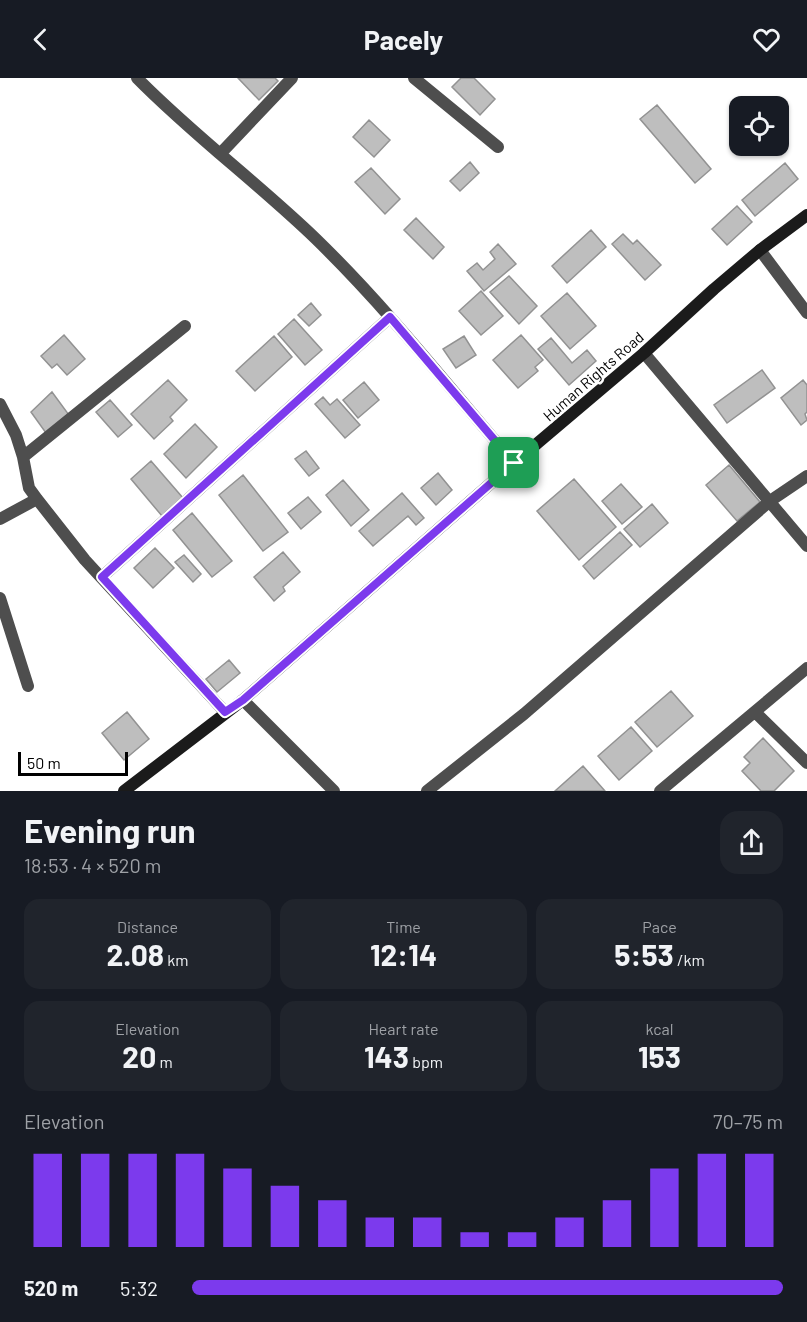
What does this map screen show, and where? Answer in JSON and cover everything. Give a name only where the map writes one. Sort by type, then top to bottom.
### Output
[{"type":"street","points":[[137,78],[188,128],[316,239],[390,317],[514,463]]},
{"type":"street","points":[[220,154],[292,78]]},
{"type":"street","points":[[414,78],[498,147]]},
{"type":"street","name":"Human Rights Road","points":[[124,791],[243,700],[760,250],[807,215]]},
{"type":"street","points":[[760,250],[807,313]]},
{"type":"street","points":[[102,577],[390,317]]},
{"type":"street","points":[[23,458],[185,326]]},
{"type":"street","points":[[644,353],[807,546]]},
{"type":"street","points":[[0,404],[15,435],[23,458],[29,488],[36,499],[85,560],[225,712]]},
{"type":"street","points":[[427,791],[524,714],[770,501],[807,476]]},
{"type":"street","points":[[0,519],[36,499]]},
{"type":"street","points":[[0,598],[28,686]]},
{"type":"street","points":[[660,791],[807,668]]},
{"type":"street","points":[[243,700],[334,791]]},
{"type":"street","points":[[755,712],[807,763]]},
{"type":"building","points":[[238,78],[275,78],[278,81],[259,100]]},
{"type":"building","points":[[461,78],[474,78],[495,99],[480,115],[452,87]]},
{"type":"building","points":[[657,105],[711,169],[695,183],[640,119]]},
{"type":"building","points":[[369,120],[390,140],[374,157],[353,137]]},
{"type":"building","points":[[470,162],[479,173],[460,191],[450,181]]},
{"type":"building","points":[[785,163],[798,179],[755,216],[742,200]]},
{"type":"building","points":[[371,168],[400,199],[385,214],[355,182]]},
{"type":"building","points":[[737,206],[752,222],[727,245],[712,229]]},
{"type":"building","points":[[416,218],[444,247],[433,259],[404,230]]},
{"type":"building","points":[[591,230],[606,247],[567,283],[552,266]]},
{"type":"building","points":[[623,234],[633,244],[637,240],[661,265],[645,280],[612,244]]},
{"type":"building","points":[[498,244],[516,264],[484,291],[467,271],[477,263],[483,270],[495,259],[490,252]]},
{"type":"building","points":[[509,276],[537,306],[519,324],[490,292]]},
{"type":"building","points":[[481,291],[503,316],[481,335],[459,311]]},
{"type":"building","points":[[567,293],[596,326],[570,349],[541,316]]},
{"type":"building","points":[[311,303],[321,315],[309,326],[298,315]]},
{"type":"building","points":[[294,319],[322,350],[305,365],[278,334]]},
{"type":"building","points":[[64,335],[85,359],[67,375],[57,364],[52,368],[41,356]]},
{"type":"building","points":[[521,335],[543,360],[535,367],[538,371],[518,388],[493,360]]},
{"type":"building","points":[[274,336],[292,357],[255,391],[236,371]]},
{"type":"building","points":[[464,336],[476,355],[456,368],[443,349]]},
{"type":"building","points":[[551,338],[572,363],[587,350],[596,361],[569,385],[538,349]]},
{"type":"building","points":[[762,370],[775,388],[727,423],[714,405]]},
{"type":"building","points":[[168,380],[187,400],[170,417],[173,421],[154,439],[131,414]]},
{"type":"building","points":[[803,380],[807,385],[807,412],[805,414],[807,420],[801,425],[781,398]]},
{"type":"building","points":[[364,382],[379,400],[358,418],[343,400]]},
{"type":"building","points":[[52,392],[69,415],[46,433],[31,412]]},
{"type":"building","points":[[323,397],[330,405],[337,399],[360,425],[345,438],[315,404]]},
{"type":"building","points":[[110,400],[132,425],[118,437],[96,412]]},
{"type":"building","points":[[195,424],[217,447],[186,478],[164,454]]},
{"type":"building","points":[[306,451],[319,468],[309,476],[295,459]]},
{"type":"building","points":[[151,461],[183,498],[162,516],[131,479]]},
{"type":"building","points":[[729,465],[760,502],[737,521],[706,485]]},
{"type":"building","points":[[438,473],[452,490],[436,505],[421,488]]},
{"type":"building","points":[[243,475],[288,532],[263,551],[219,495]]},
{"type":"building","points":[[574,479],[616,527],[579,560],[537,511]]},
{"type":"building","points":[[343,480],[369,510],[351,526],[326,495]]},
{"type":"building","points":[[621,484],[642,507],[622,524],[602,501]]},
{"type":"building","points":[[402,493],[424,518],[416,525],[408,516],[373,546],[359,531]]},
{"type":"building","points":[[308,497],[321,512],[301,529],[288,513]]},
{"type":"building","points":[[652,504],[668,523],[640,547],[624,529]]},
{"type":"building","points":[[192,513],[232,561],[212,577],[173,530]]},
{"type":"building","points":[[620,532],[632,545],[594,579],[583,566]]},
{"type":"building","points":[[155,548],[174,568],[153,588],[134,568]]},
{"type":"building","points":[[283,552],[300,572],[283,587],[285,591],[274,601],[254,577]]},
{"type":"building","points":[[184,555],[201,574],[193,582],[175,562]]},
{"type":"building","points":[[229,660],[240,673],[217,692],[206,679]]},
{"type":"building","points":[[671,691],[693,716],[657,747],[635,722]]},
{"type":"building","points":[[127,712],[149,739],[124,760],[102,733]]},
{"type":"building","points":[[631,727],[652,751],[619,780],[598,756]]},
{"type":"building","points":[[763,738],[794,771],[774,791],[761,791],[742,771],[750,763],[744,757]]},
{"type":"building","points":[[583,766],[605,791],[555,791]]},
{"type":"route","points":[[390,317],[514,463],[243,700],[225,712],[102,577],[390,317]]}]
